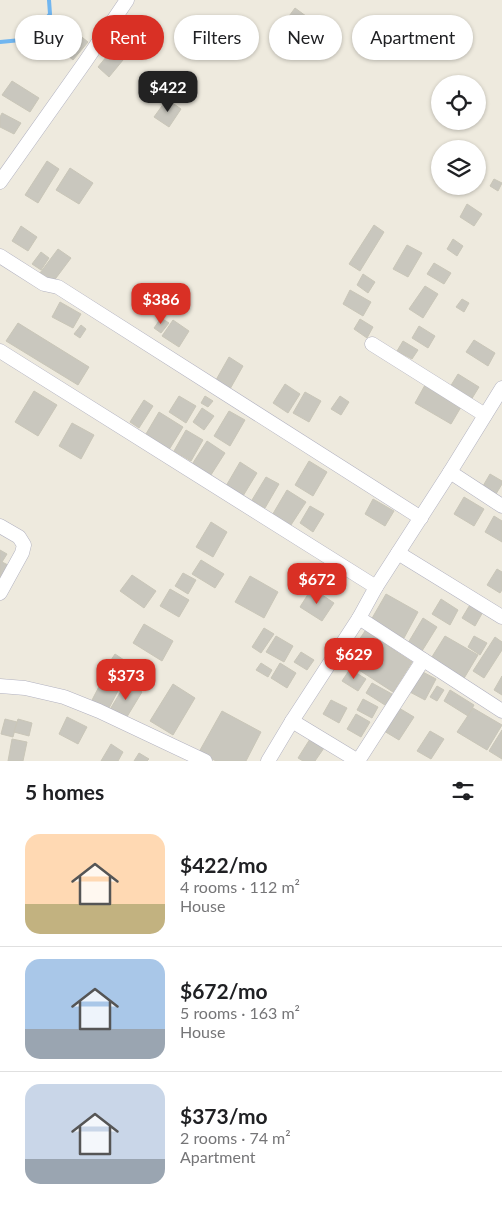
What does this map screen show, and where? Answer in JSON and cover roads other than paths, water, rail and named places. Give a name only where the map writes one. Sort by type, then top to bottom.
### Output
[{"type":"street","points":[[0,182],[127,0]]},
{"type":"street","points":[[0,256],[44,284],[58,287],[421,518]]},
{"type":"street","points":[[372,344],[485,415]]},
{"type":"street","points":[[0,351],[376,587]]},
{"type":"street","points":[[268,761],[502,388]]},
{"type":"street","points":[[450,472],[502,506]]},
{"type":"street","points":[[0,526],[19,537],[24,544],[22,553],[0,593]]},
{"type":"street","points":[[398,553],[502,616]]},
{"type":"street","points":[[359,618],[502,711]]},
{"type":"street","points":[[292,721],[358,761],[423,660]]},
{"type":"street","points":[[0,686],[25,688],[64,697],[204,761]]},
{"type":"waterway","points":[[0,42],[21,40],[36,32],[50,14],[49,0]]}]
